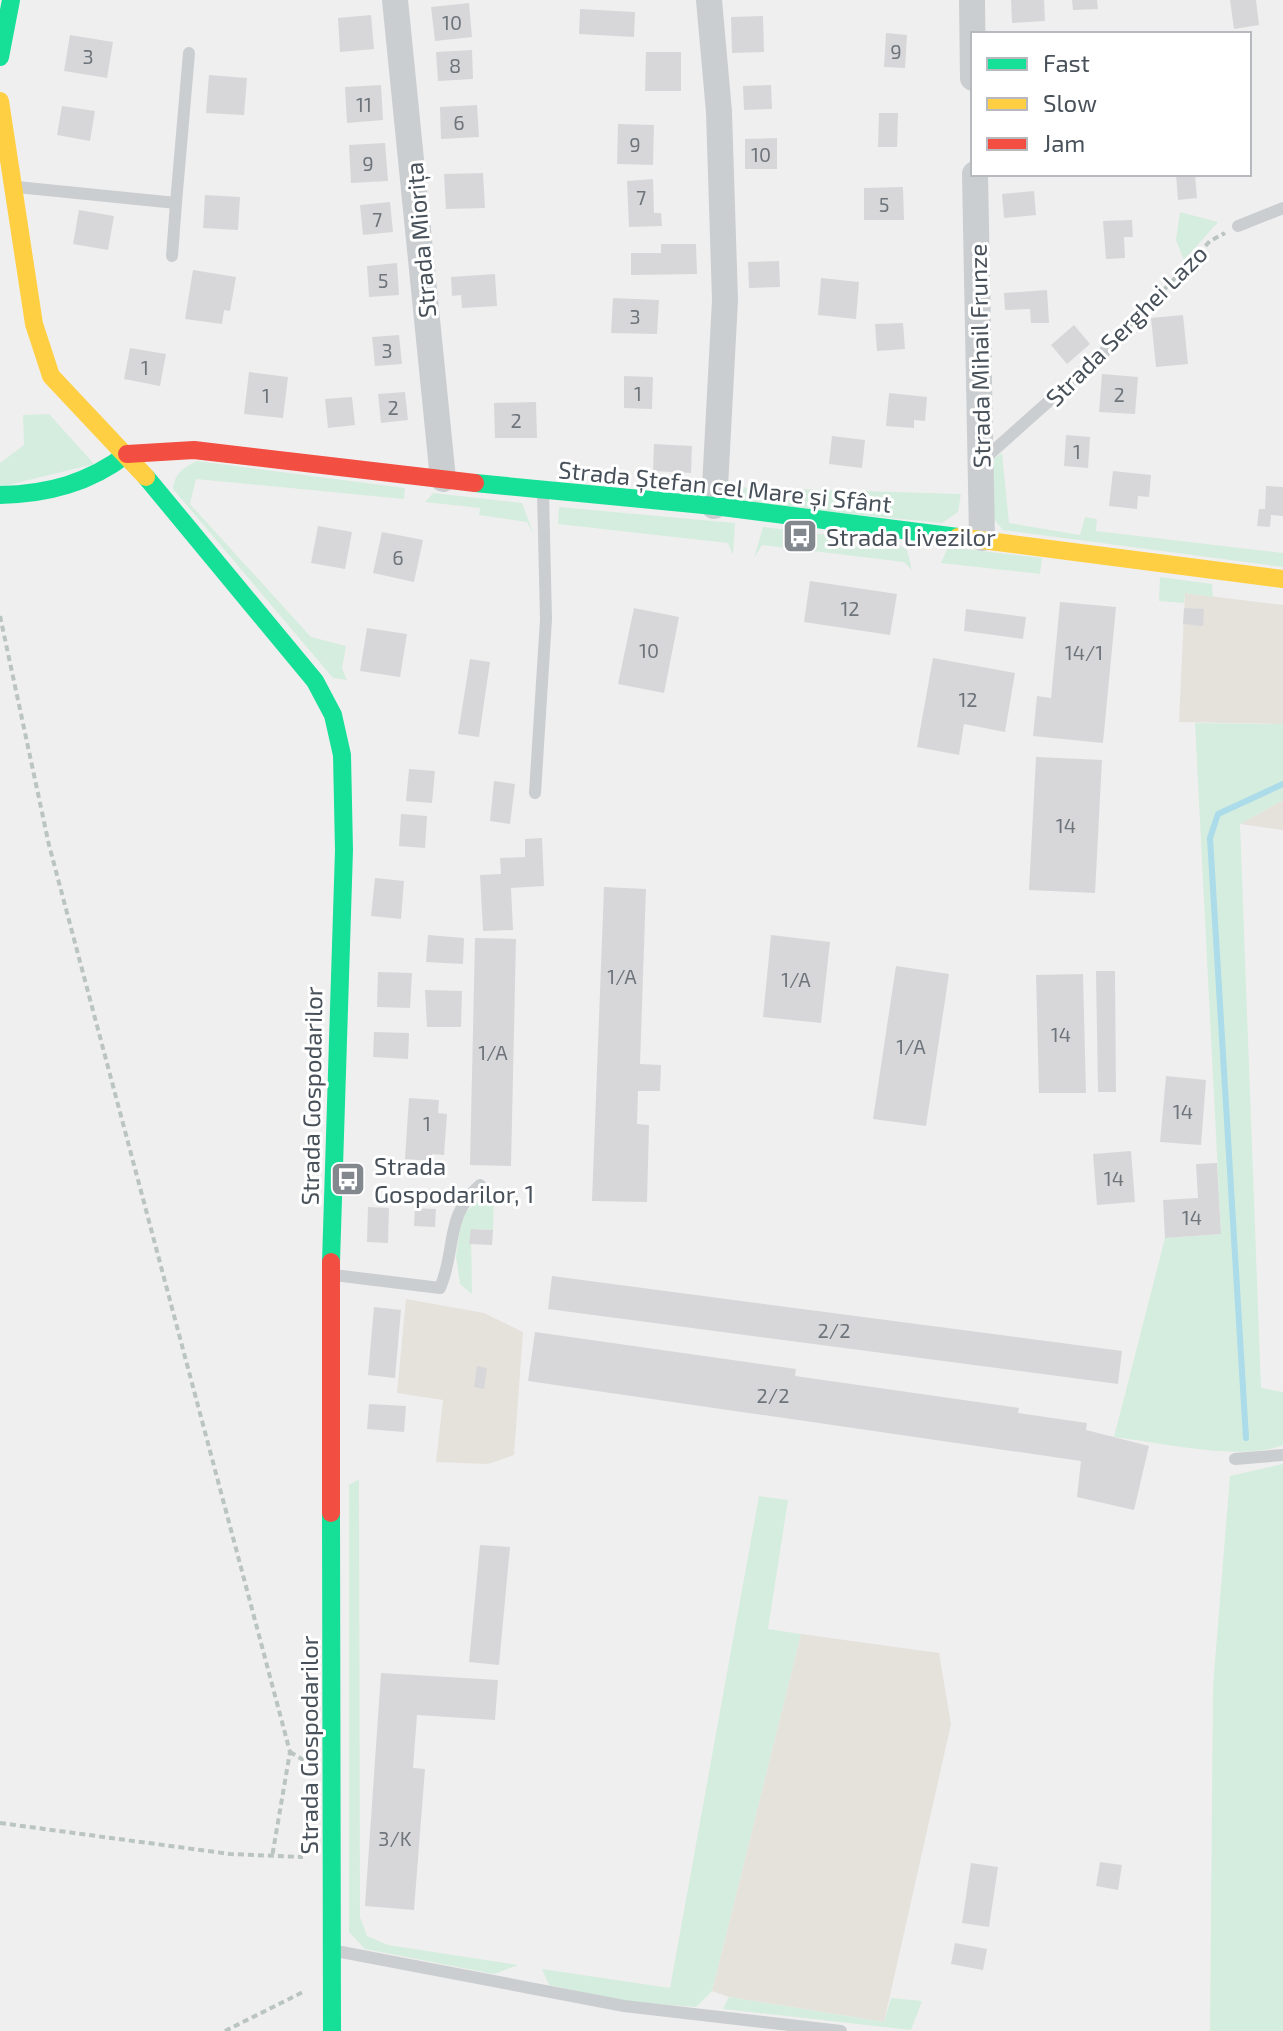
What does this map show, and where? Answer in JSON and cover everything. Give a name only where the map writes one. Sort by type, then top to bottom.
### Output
[{"type":"street","points":[[0,57],[11,0]]},
{"type":"street","name":"Strada Miorița","points":[[395,0],[443,479]]},
{"type":"street","points":[[709,0],[720,142],[725,300],[714,506]]},
{"type":"street","points":[[972,0],[972,32]]},
{"type":"street","points":[[0,101],[9,183],[41,354],[59,386],[127,454],[106,471],[73,485],[38,493],[0,495]]},
{"type":"street","name":"Strada Mihail Frunze","points":[[975,176],[982,538]]},
{"type":"street","name":"Strada Ștefan cel Mare și Sfânt","points":[[127,454],[194,450],[543,491],[714,506],[1283,579]]},
{"type":"street","name":"Strada Gospodarilor","points":[[127,454],[315,681],[333,715],[342,755],[344,850],[331,1275],[332,2031]]},
{"type":"lane","points":[[172,256],[189,53]]},
{"type":"lane","points":[[9,183],[176,203]]},
{"type":"lane","points":[[1238,226],[1283,208]]},
{"type":"lane","name":"Strada Serghei Lazo","points":[[982,461],[1112,345]]},
{"type":"lane","name":"Strada Ștefan cel Mare și Sfânt","points":[[535,793],[546,619],[543,491]]},
{"type":"lane","points":[[331,1275],[440,1288],[449,1268],[458,1208],[480,1185]]},
{"type":"lane","points":[[1235,1459],[1283,1455]]},
{"type":"lane","points":[[333,1950],[624,2006],[841,2031]]},
{"type":"path","name":"Strada Serghei Lazo","points":[[1112,345],[1210,241],[1238,226]]},
{"type":"path","points":[[0,616],[49,845],[290,1752],[272,1857]]},
{"type":"path","points":[[0,1823],[272,1857],[332,1855]]},
{"type":"path","points":[[225,2031],[333,1975]]},
{"type":"shaded area","points":[[1185,593],[1283,605],[1283,724],[1179,722]]},
{"type":"shaded area","points":[[1283,800],[1283,830],[1240,824]]},
{"type":"shaded area","points":[[406,1299],[484,1313],[523,1332],[514,1455],[488,1464],[436,1462],[443,1400],[397,1393]]},
{"type":"shaded area","points":[[801,1634],[939,1653],[951,1724],[884,2022],[729,1997],[712,1991]]},
{"type":"green space","points":[[1180,212],[1218,222],[1184,260],[1176,240]]},
{"type":"green space","points":[[49,414],[94,464],[0,487],[0,463],[24,445],[23,415]]},
{"type":"green space","points":[[1002,453],[1009,523],[1080,535],[1085,517],[1097,519],[1096,531],[1283,553],[1283,567],[1003,530],[992,517],[993,459]]},
{"type":"green space","points":[[197,461],[405,488],[404,499],[196,479],[190,504],[311,637],[346,646],[342,668],[347,680],[333,678],[173,489],[180,472]]},
{"type":"green space","points":[[727,487],[961,494],[958,512],[942,523],[726,502]]},
{"type":"green space","points":[[433,493],[522,503],[534,535],[527,522],[479,515],[480,508],[425,502]]},
{"type":"green space","points":[[559,507],[735,523],[733,555],[728,543],[558,524]]},
{"type":"green space","points":[[763,527],[896,543],[907,550],[912,570],[904,562],[762,545],[754,558]]},
{"type":"green space","points":[[948,547],[1042,558],[1040,574],[941,563]]},
{"type":"green space","points":[[1160,577],[1212,584],[1213,597],[1185,593],[1184,603],[1159,601]]},
{"type":"green space","points":[[1195,723],[1283,724],[1283,800],[1240,824],[1261,1388],[1283,1392],[1283,1445],[1246,1452],[1114,1437],[1165,1238],[1221,1234]]},
{"type":"green space","points":[[483,1197],[494,1197],[493,1230],[471,1229],[472,1294],[460,1284],[456,1256],[462,1215]]},
{"type":"green space","points":[[1283,1464],[1283,2031],[1210,2031],[1213,1686],[1230,1476]]},
{"type":"green space","points":[[359,1479],[360,1917],[367,1936],[388,1945],[518,1965],[494,1974],[365,1949],[349,1932],[349,1485]]},
{"type":"green space","points":[[759,1496],[788,1500],[768,1629],[801,1634],[712,1991],[696,2007],[623,2001],[549,1985],[542,1969],[670,1988]]},
{"type":"green space","points":[[729,1997],[884,2022],[891,1998],[922,2001],[911,2030],[723,2009]]},
{"type":"building","points":[[1011,0],[1044,0],[1045,21],[1012,23]]},
{"type":"building","points":[[1072,0],[1097,0],[1098,9],[1073,10]]},
{"type":"building","points":[[1230,0],[1256,0],[1259,25],[1234,29]]},
{"type":"building","points":[[469,3],[472,37],[435,41],[431,7]]},
{"type":"building","points":[[580,9],[635,12],[634,37],[579,34]]},
{"type":"building","points":[[371,15],[374,49],[340,52],[338,18]]},
{"type":"building","points":[[763,16],[764,52],[732,53],[731,17]]},
{"type":"building","points":[[886,33],[907,35],[905,68],[884,67]]},
{"type":"building","points":[[70,35],[113,42],[107,78],[64,71]]},
{"type":"building","points":[[472,50],[473,79],[438,81],[436,52]]},
{"type":"building","points":[[646,52],[681,52],[681,91],[645,91]]},
{"type":"building","points":[[209,75],[247,78],[244,115],[206,113]]},
{"type":"building","points":[[381,85],[383,120],[347,123],[345,87]]},
{"type":"building","points":[[771,85],[772,109],[744,110],[743,86]]},
{"type":"building","points":[[477,105],[479,137],[441,139],[440,107]]},
{"type":"building","points":[[62,106],[95,111],[90,141],[57,135]]},
{"type":"building","points":[[879,113],[898,113],[897,147],[878,147]]},
{"type":"building","points":[[618,124],[654,125],[653,165],[617,164]]},
{"type":"building","points":[[777,138],[777,169],[745,169],[745,139]]},
{"type":"building","points":[[385,143],[388,181],[351,183],[349,145]]},
{"type":"building","points":[[483,173],[485,208],[446,209],[444,174]]},
{"type":"building","points":[[1176,176],[1195,176],[1197,198],[1178,200]]},
{"type":"building","points":[[653,179],[654,213],[661,213],[662,226],[629,227],[627,181]]},
{"type":"building","points":[[903,187],[904,220],[864,220],[864,188]]},
{"type":"building","points":[[1034,191],[1036,215],[1004,218],[1002,194]]},
{"type":"building","points":[[205,195],[240,197],[238,230],[203,228]]},
{"type":"building","points":[[390,202],[393,232],[363,235],[360,205]]},
{"type":"building","points":[[79,210],[114,216],[108,250],[73,244]]},
{"type":"building","points":[[1132,220],[1133,237],[1124,237],[1125,258],[1106,259],[1103,221]]},
{"type":"building","points":[[661,244],[696,244],[697,274],[631,275],[631,253],[661,253]]},
{"type":"building","points":[[779,261],[780,287],[749,288],[748,262]]},
{"type":"building","points":[[397,263],[399,295],[369,297],[367,266]]},
{"type":"building","points":[[193,270],[236,277],[230,311],[224,310],[222,324],[185,319]]},
{"type":"building","points":[[495,274],[497,306],[462,308],[461,295],[452,296],[451,277]]},
{"type":"building","points":[[821,278],[859,282],[856,319],[818,315]]},
{"type":"building","points":[[1047,290],[1049,323],[1031,323],[1030,309],[1005,310],[1004,293]]},
{"type":"building","points":[[613,298],[659,300],[657,334],[611,333]]},
{"type":"building","points":[[1183,315],[1188,364],[1156,367],[1151,318]]},
{"type":"building","points":[[903,323],[905,349],[877,351],[875,324]]},
{"type":"building","points":[[1074,325],[1090,344],[1067,364],[1051,345]]},
{"type":"building","points":[[399,335],[402,364],[375,366],[372,337]]},
{"type":"building","points":[[130,348],[166,354],[160,386],[124,379]]},
{"type":"building","points":[[249,372],[288,377],[283,418],[244,414]]},
{"type":"building","points":[[1102,374],[1138,377],[1135,414],[1099,412]]},
{"type":"building","points":[[624,376],[653,377],[652,409],[624,408]]},
{"type":"building","points":[[405,392],[408,420],[381,423],[378,394]]},
{"type":"building","points":[[889,393],[927,397],[925,421],[914,420],[914,428],[886,426]]},
{"type":"building","points":[[352,397],[355,425],[328,428],[325,399]]},
{"type":"building","points":[[536,402],[537,438],[495,438],[494,403]]},
{"type":"building","points":[[1066,435],[1090,437],[1088,468],[1064,466]]},
{"type":"building","points":[[832,436],[865,440],[862,468],[829,464]]},
{"type":"building","points":[[654,444],[692,446],[691,473],[653,471]]},
{"type":"building","points":[[1113,471],[1151,475],[1149,497],[1138,496],[1137,509],[1109,506]]},
{"type":"building","points":[[1266,486],[1283,487],[1283,516],[1271,515],[1270,527],[1257,526],[1259,509],[1265,509]]},
{"type":"building","points":[[318,526],[352,532],[345,569],[311,563]]},
{"type":"building","points":[[382,532],[423,540],[414,582],[373,573]]},
{"type":"building","points":[[810,581],[897,594],[890,635],[804,622]]},
{"type":"building","points":[[1060,602],[1116,607],[1103,743],[1033,736],[1037,696],[1051,698]]},
{"type":"building","points":[[634,608],[679,617],[664,693],[618,684]]},
{"type":"building","points":[[1184,608],[1204,609],[1203,626],[1183,624]]},
{"type":"building","points":[[966,609],[1026,617],[1023,639],[964,631]]},
{"type":"building","points":[[367,628],[407,634],[400,677],[360,671]]},
{"type":"building","points":[[933,658],[1015,673],[1005,732],[964,724],[959,755],[917,747]]},
{"type":"building","points":[[470,659],[490,662],[479,737],[458,734]]},
{"type":"building","points":[[1036,757],[1102,760],[1095,893],[1029,890]]},
{"type":"building","points":[[409,769],[435,771],[432,803],[406,801]]},
{"type":"building","points":[[494,781],[515,784],[510,824],[490,821]]},
{"type":"building","points":[[401,814],[427,816],[425,848],[399,846]]},
{"type":"building","points":[[542,838],[544,886],[511,888],[513,930],[483,931],[480,875],[501,874],[500,858],[525,857],[525,839]]},
{"type":"building","points":[[375,878],[404,881],[401,919],[371,916]]},
{"type":"building","points":[[604,887],[646,889],[640,1064],[661,1065],[660,1091],[638,1091],[637,1124],[649,1125],[647,1202],[592,1201]]},
{"type":"building","points":[[428,935],[464,938],[463,964],[426,962]]},
{"type":"building","points":[[771,935],[830,942],[821,1023],[763,1017]]},
{"type":"building","points":[[475,938],[516,939],[511,1166],[470,1165]]},
{"type":"building","points":[[896,966],[949,974],[926,1126],[873,1119]]},
{"type":"building","points":[[1096,971],[1115,971],[1116,1092],[1098,1092]]},
{"type":"building","points":[[378,972],[412,973],[410,1008],[377,1007]]},
{"type":"building","points":[[1083,974],[1086,1093],[1039,1093],[1036,975]]},
{"type":"building","points":[[425,990],[462,991],[461,1027],[427,1027]]},
{"type":"building","points":[[374,1032],[409,1033],[408,1059],[373,1057]]},
{"type":"building","points":[[1166,1076],[1206,1080],[1201,1145],[1160,1142]]},
{"type":"building","points":[[409,1098],[439,1100],[438,1113],[447,1114],[444,1155],[432,1154],[432,1161],[405,1159]]},
{"type":"building","points":[[1131,1151],[1135,1202],[1097,1205],[1093,1154]]},
{"type":"building","points":[[1217,1163],[1221,1234],[1165,1238],[1163,1200],[1198,1198],[1196,1164]]},
{"type":"building","points":[[368,1207],[389,1208],[388,1243],[367,1242]]},
{"type":"building","points":[[415,1208],[436,1209],[435,1227],[414,1226]]},
{"type":"building","points":[[471,1229],[493,1230],[492,1245],[469,1244]]},
{"type":"building","points":[[552,1276],[1122,1351],[1118,1384],[548,1309]]},
{"type":"building","points":[[374,1307],[401,1310],[395,1378],[368,1375]]},
{"type":"building","points":[[535,1332],[796,1369],[795,1376],[1019,1408],[1018,1413],[1087,1423],[1086,1430],[1149,1446],[1134,1510],[1077,1497],[1081,1461],[528,1381]]},
{"type":"building","points":[[477,1366],[487,1368],[484,1389],[474,1387]]},
{"type":"building","points":[[369,1404],[406,1406],[404,1432],[367,1429]]},
{"type":"building","points":[[480,1545],[510,1547],[499,1665],[469,1662]]},
{"type":"building","points":[[381,1673],[498,1680],[495,1720],[417,1715],[413,1768],[425,1769],[414,1910],[365,1906]]},
{"type":"building","points":[[1100,1862],[1122,1865],[1118,1890],[1096,1886]]},
{"type":"building","points":[[971,1863],[998,1867],[989,1927],[962,1923]]},
{"type":"building","points":[[955,1943],[987,1949],[983,1970],[951,1964]]},
{"type":"waterway","points":[[1246,1438],[1210,838],[1218,814],[1283,784]]},
{"type":"traffic: fast","points":[[0,57],[11,0]]},
{"type":"traffic: fast","points":[[0,495],[67,485],[98,472],[127,454]]},
{"type":"traffic: fast","points":[[146,477],[315,681],[333,715],[342,755],[344,850],[331,1262]]},
{"type":"traffic: fast","points":[[475,483],[714,506],[958,537]]},
{"type":"traffic: fast","points":[[331,1513],[332,2031]]},
{"type":"traffic: slow","points":[[0,101],[34,324],[51,376],[146,477]]},
{"type":"traffic: slow","points":[[958,537],[1283,579]]},
{"type":"traffic: jam","points":[[127,454],[194,450],[475,483]]},
{"type":"traffic: jam","points":[[331,1262],[331,1513]]},
{"type":"place","name":"Strada Livezilor","points":[[800,536]]},
{"type":"place","name":"Strada Gospodarilor, 1","points":[[348,1179]]}]
